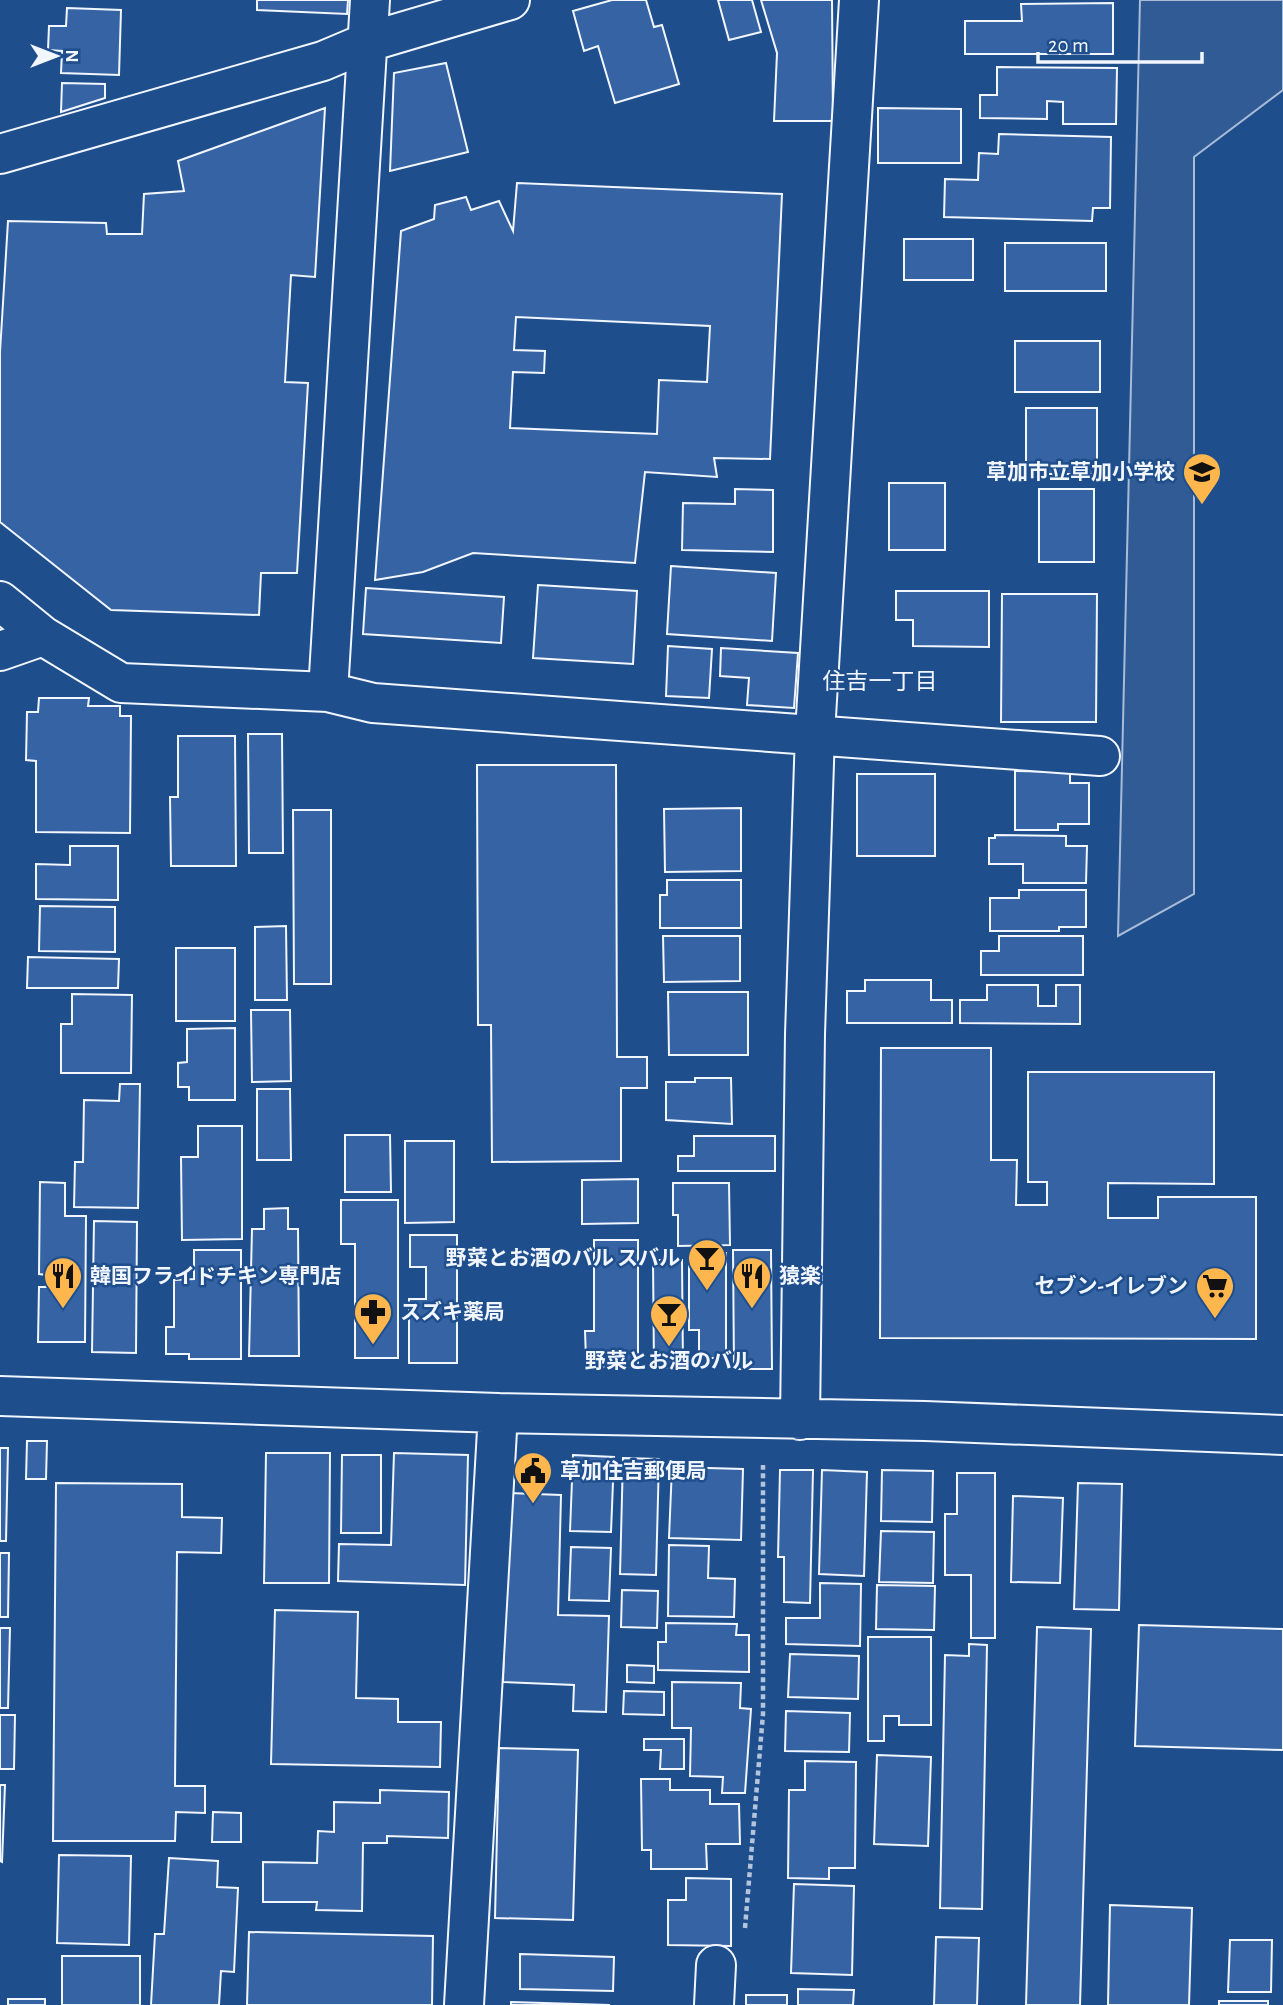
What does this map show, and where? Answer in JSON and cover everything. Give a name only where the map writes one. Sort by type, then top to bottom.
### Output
[{"type":"street","points":[[328,692],[370,0]]},
{"type":"street","points":[[0,154],[323,61],[368,42],[510,0]]},
{"type":"street","points":[[782,1419],[804,1034],[815,733],[859,0]]},
{"type":"street","points":[[0,601],[43,636],[121,683],[328,692],[373,703],[815,733],[1100,756]]},
{"type":"street","points":[[0,651],[43,636]]},
{"type":"street","points":[[0,1396],[498,1413],[925,1420],[1283,1435]]},
{"type":"street","points":[[464,2005],[498,1413]]},
{"type":"street","points":[[714,2005],[716,1965]]},
{"type":"path","points":[[716,1965],[741,1966],[763,1714],[782,1419]]},
{"type":"shaded area","points":[[1140,0],[1283,0],[1283,90],[1194,157],[1194,894],[1118,936]]},
{"type":"building","points":[[257,0],[348,0],[347,14],[257,10]]},
{"type":"building","points":[[612,0],[646,0],[654,27],[662,25],[679,84],[615,103],[598,46],[584,51],[573,11]]},
{"type":"building","points":[[718,0],[752,0],[761,32],[729,40]]},
{"type":"building","points":[[761,0],[832,0],[833,121],[774,121],[777,53]]},
{"type":"building","points":[[1113,3],[1113,54],[965,54],[965,21],[1022,21],[1021,4]]},
{"type":"building","points":[[67,8],[121,10],[119,75],[61,73],[62,51],[48,50],[49,26],[66,26]]},
{"type":"building","points":[[446,63],[468,152],[390,171],[394,73]]},
{"type":"building","points":[[997,67],[1117,68],[1116,124],[1063,124],[1063,102],[1047,101],[1047,119],[980,118],[980,95],[997,95]]},
{"type":"building","points":[[62,83],[105,84],[105,98],[61,112]]},
{"type":"building","points":[[325,108],[315,277],[291,275],[285,382],[308,383],[297,573],[261,573],[259,615],[111,610],[0,522],[0,352],[8,221],[106,223],[107,234],[142,234],[144,194],[184,191],[178,161]]},
{"type":"building","points":[[878,108],[961,109],[961,163],[878,163]]},
{"type":"building","points":[[999,134],[1111,137],[1110,208],[1093,208],[1092,221],[944,217],[945,179],[978,180],[979,153],[998,154]]},
{"type":"building","points":[[517,183],[782,194],[770,459],[714,458],[717,477],[645,472],[635,563],[473,553],[423,572],[375,580],[401,231],[434,219],[435,205],[466,197],[471,210],[499,201],[513,231]],"holes":[[[516,317],[710,326],[707,382],[659,380],[657,434],[510,428],[513,372],[544,373],[545,351],[514,350]]]},
{"type":"building","points":[[904,239],[973,239],[973,280],[904,280]]},
{"type":"building","points":[[1005,243],[1106,243],[1106,291],[1005,291]]},
{"type":"building","points":[[1015,341],[1100,341],[1100,392],[1015,392]]},
{"type":"building","points":[[1026,408],[1097,408],[1097,474],[1026,474]]},
{"type":"building","points":[[889,483],[945,483],[945,550],[889,550]]},
{"type":"building","points":[[735,489],[773,490],[773,552],[682,550],[683,503],[735,504]]},
{"type":"building","points":[[1039,489],[1094,489],[1094,562],[1039,562]]},
{"type":"building","points":[[671,566],[776,573],[772,641],[667,634]]},
{"type":"building","points":[[538,585],[637,591],[633,664],[533,658]]},
{"type":"building","points":[[366,588],[504,597],[501,643],[363,634]]},
{"type":"building","points":[[896,591],[989,591],[989,647],[913,646],[913,620],[896,620]]},
{"type":"building","points":[[1002,594],[1097,594],[1096,722],[1001,722]]},
{"type":"building","points":[[668,646],[712,649],[709,698],[666,696]]},
{"type":"building","points":[[721,648],[798,653],[794,708],[747,705],[749,678],[720,676]]},
{"type":"building","points":[[39,698],[89,698],[88,706],[120,706],[120,716],[131,716],[130,833],[36,832],[36,761],[26,760],[27,712],[38,712]]},
{"type":"building","points":[[248,734],[282,734],[283,853],[249,853]]},
{"type":"building","points":[[178,736],[235,736],[236,866],[171,866],[170,797],[178,797]]},
{"type":"building","points":[[477,765],[616,765],[617,1057],[647,1057],[647,1088],[621,1088],[621,1161],[492,1162],[491,1025],[478,1025]]},
{"type":"building","points":[[1015,771],[1070,772],[1070,783],[1089,783],[1089,824],[1058,824],[1058,830],[1015,830]]},
{"type":"building","points":[[857,774],[935,774],[935,856],[857,856]]},
{"type":"building","points":[[741,808],[741,871],[665,872],[664,809]]},
{"type":"building","points":[[293,810],[331,810],[331,984],[294,984]]},
{"type":"building","points":[[995,835],[1066,836],[1066,846],[1087,846],[1086,883],[1023,883],[1023,864],[989,864],[989,838],[995,838]]},
{"type":"building","points":[[70,846],[118,846],[118,900],[36,899],[36,864],[70,865]]},
{"type":"building","points":[[667,880],[741,880],[741,928],[660,928],[660,895],[667,895]]},
{"type":"building","points":[[1019,890],[1086,890],[1086,927],[1059,927],[1059,931],[990,931],[990,898],[1019,898]]},
{"type":"building","points":[[40,906],[115,907],[115,952],[39,951]]},
{"type":"building","points":[[286,926],[287,1000],[255,1000],[255,927]]},
{"type":"building","points":[[663,936],[740,936],[740,981],[664,982]]},
{"type":"building","points":[[999,936],[1083,936],[1083,975],[981,975],[981,951],[999,951]]},
{"type":"building","points":[[176,948],[235,948],[235,1021],[176,1021]]},
{"type":"building","points":[[28,957],[119,959],[118,988],[27,988]]},
{"type":"building","points":[[865,980],[931,980],[931,1000],[952,1000],[952,1023],[847,1023],[847,991],[865,991]]},
{"type":"building","points":[[987,985],[1038,985],[1038,1006],[1056,1006],[1056,985],[1080,985],[1080,1024],[960,1023],[960,1000],[987,1000]]},
{"type":"building","points":[[668,992],[748,992],[748,1055],[669,1055]]},
{"type":"building","points":[[72,994],[132,995],[131,1073],[61,1073],[61,1024],[72,1024]]},
{"type":"building","points":[[251,1010],[290,1010],[291,1081],[252,1082]]},
{"type":"building","points":[[235,1028],[235,1100],[189,1100],[189,1087],[178,1087],[178,1063],[187,1062],[187,1029]]},
{"type":"building","points":[[881,1048],[991,1048],[991,1160],[1017,1160],[1016,1205],[1047,1205],[1047,1182],[1028,1182],[1028,1072],[1214,1072],[1214,1184],[1108,1183],[1108,1218],[1158,1218],[1158,1197],[1256,1197],[1256,1339],[880,1338]]},
{"type":"building","points":[[695,1078],[731,1078],[732,1124],[666,1120],[666,1082],[695,1082]]},
{"type":"building","points":[[120,1084],[140,1084],[138,1208],[74,1207],[75,1162],[83,1162],[84,1100],[119,1101]]},
{"type":"building","points":[[257,1089],[290,1089],[291,1160],[257,1160]]},
{"type":"building","points":[[198,1126],[242,1126],[242,1239],[182,1240],[181,1157],[198,1157]]},
{"type":"building","points":[[345,1135],[390,1135],[391,1192],[345,1192]]},
{"type":"building","points":[[694,1136],[775,1136],[775,1171],[678,1171],[678,1156],[694,1156]]},
{"type":"building","points":[[405,1141],[454,1141],[454,1222],[405,1223]]},
{"type":"building","points":[[638,1179],[638,1223],[582,1224],[582,1180]]},
{"type":"building","points":[[40,1182],[65,1183],[65,1216],[86,1216],[85,1342],[38,1342],[39,1287],[46,1287],[47,1275],[39,1274]]},
{"type":"building","points":[[673,1183],[729,1183],[730,1245],[678,1246],[678,1215],[673,1215]]},
{"type":"building","points":[[341,1200],[398,1200],[398,1358],[355,1358],[355,1244],[341,1244]]},
{"type":"building","points":[[288,1208],[288,1229],[298,1229],[299,1356],[249,1356],[252,1229],[264,1229],[264,1209]]},
{"type":"building","points":[[94,1221],[137,1222],[136,1353],[92,1352]]},
{"type":"building","points":[[410,1235],[457,1235],[457,1363],[409,1363],[409,1299],[426,1299],[426,1267],[410,1267]]},
{"type":"building","points":[[594,1240],[638,1240],[638,1367],[598,1367],[598,1359],[586,1359],[585,1331],[594,1331]]},
{"type":"building","points":[[194,1250],[241,1250],[241,1359],[189,1359],[189,1354],[166,1354],[166,1327],[174,1327],[174,1280],[194,1279]]},
{"type":"building","name":"猿楽","points":[[733,1250],[771,1250],[772,1369],[734,1369]]},
{"type":"building","name":"野菜とお酒のバル スバル","points":[[689,1253],[726,1253],[726,1358],[699,1358],[699,1330],[689,1330]]},
{"type":"building","points":[[653,1260],[682,1260],[683,1368],[654,1368]]},
{"type":"building","points":[[27,1441],[47,1441],[46,1479],[26,1479]]},
{"type":"building","points":[[0,1448],[8,1448],[6,1541],[0,1541]]},
{"type":"building","points":[[266,1453],[330,1453],[329,1583],[264,1583]]},
{"type":"building","points":[[394,1453],[468,1455],[465,1585],[338,1581],[339,1544],[391,1545]]},
{"type":"building","points":[[342,1455],[381,1455],[381,1533],[341,1533]]},
{"type":"building","points":[[573,1455],[614,1457],[611,1532],[570,1531]]},
{"type":"building","points":[[623,1458],[659,1459],[656,1575],[620,1574]]},
{"type":"building","points":[[672,1467],[743,1469],[741,1540],[669,1538]]},
{"type":"building","points":[[780,1470],[813,1470],[810,1603],[784,1602],[784,1557],[778,1557]]},
{"type":"building","points":[[822,1470],[867,1472],[864,1576],[819,1574]]},
{"type":"building","points":[[882,1470],[933,1471],[932,1522],[881,1521]]},
{"type":"building","points":[[957,1473],[995,1473],[995,1638],[971,1638],[971,1575],[945,1575],[945,1514],[957,1514]]},
{"type":"building","points":[[56,1483],[182,1484],[182,1517],[222,1518],[221,1553],[177,1552],[175,1786],[205,1786],[205,1813],[176,1812],[175,1841],[53,1841]]},
{"type":"building","points":[[1078,1483],[1122,1484],[1119,1610],[1074,1609]]},
{"type":"building","points":[[509,1493],[561,1495],[558,1615],[609,1616],[606,1712],[573,1711],[574,1685],[503,1682]]},
{"type":"building","points":[[1013,1496],[1063,1498],[1060,1583],[1011,1582]]},
{"type":"building","points":[[881,1531],[934,1532],[933,1583],[879,1582]]},
{"type":"building","points":[[669,1545],[709,1546],[708,1578],[735,1579],[734,1617],[668,1616]]},
{"type":"building","points":[[571,1547],[611,1548],[609,1601],[569,1600]]},
{"type":"building","points":[[0,1553],[9,1553],[8,1617],[0,1617]]},
{"type":"building","points":[[820,1583],[861,1584],[860,1646],[786,1644],[786,1618],[820,1618]]},
{"type":"building","points":[[877,1585],[935,1586],[934,1630],[876,1629]]},
{"type":"building","points":[[622,1590],[658,1591],[657,1628],[621,1627]]},
{"type":"building","points":[[275,1610],[358,1612],[356,1698],[398,1699],[398,1722],[441,1722],[440,1767],[271,1764]]},
{"type":"building","points":[[666,1623],[737,1624],[736,1635],[749,1635],[749,1672],[658,1670],[658,1642],[666,1642]]},
{"type":"building","points":[[1139,1625],[1283,1629],[1283,1750],[1135,1746]]},
{"type":"building","points":[[1037,1627],[1091,1629],[1080,2005],[1026,2005]]},
{"type":"building","points":[[0,1628],[10,1628],[8,1708],[0,1708]]},
{"type":"building","points":[[868,1637],[931,1637],[931,1725],[899,1725],[899,1716],[884,1716],[884,1741],[868,1741]]},
{"type":"building","points":[[969,1644],[987,1645],[982,1909],[940,1908],[945,1655],[969,1656]]},
{"type":"building","points":[[790,1654],[859,1656],[858,1699],[788,1697]]},
{"type":"building","points":[[627,1665],[654,1666],[654,1683],[627,1682]]},
{"type":"building","points":[[672,1682],[741,1683],[740,1708],[751,1709],[745,1793],[722,1793],[723,1777],[690,1776],[691,1728],[672,1728]]},
{"type":"building","points":[[624,1691],[664,1692],[664,1715],[623,1714]]},
{"type":"building","points":[[786,1711],[850,1713],[849,1752],[785,1751]]},
{"type":"building","points":[[0,1715],[15,1715],[14,1769],[0,1769]]},
{"type":"building","points":[[644,1739],[684,1739],[684,1769],[660,1769],[661,1750],[644,1750]]},
{"type":"building","points":[[499,1748],[578,1750],[573,1920],[495,1918]]},
{"type":"building","points":[[877,1755],[931,1757],[928,1846],[874,1844]]},
{"type":"building","points":[[805,1761],[856,1762],[855,1868],[829,1868],[829,1879],[788,1878],[789,1790],[805,1790]]},
{"type":"building","points":[[641,1779],[670,1779],[670,1790],[710,1790],[710,1804],[739,1804],[740,1844],[706,1844],[707,1869],[651,1869],[651,1850],[642,1850]]},
{"type":"building","points":[[0,1785],[5,1785],[2,1862],[0,1861]]},
{"type":"building","points":[[380,1790],[449,1792],[448,1838],[387,1836],[387,1843],[363,1843],[362,1911],[316,1910],[317,1902],[263,1902],[263,1862],[317,1863],[318,1831],[334,1832],[334,1802],[380,1803]]},
{"type":"building","points":[[213,1812],[241,1813],[241,1842],[212,1842]]},
{"type":"building","points":[[59,1855],[131,1856],[129,1945],[57,1943]]},
{"type":"building","points":[[169,1858],[218,1861],[217,1887],[238,1888],[234,1972],[221,1971],[219,2005],[151,2005],[155,1934],[164,1934]]},
{"type":"building","points":[[686,1878],[731,1879],[731,1946],[668,1945],[668,1900],[686,1900]]},
{"type":"building","points":[[794,1884],[854,1886],[852,1975],[791,1973]]},
{"type":"building","points":[[1110,1905],[1192,1908],[1189,2005],[1108,2005]]},
{"type":"building","points":[[249,1932],[433,1936],[432,2005],[247,2005]]},
{"type":"building","points":[[936,1937],[979,1938],[977,2005],[934,2005]]},
{"type":"building","points":[[1230,1940],[1272,1940],[1271,1992],[1228,1992]]},
{"type":"building","points":[[520,1954],[614,1957],[613,1991],[520,1989]]},
{"type":"building","points":[[62,1956],[140,1956],[140,2005],[62,2005]]},
{"type":"building","points":[[798,1989],[854,1990],[853,2005],[798,2005]]},
{"type":"building","points":[[746,1995],[787,1995],[787,2005],[746,2005]]},
{"type":"building","points":[[8,1999],[45,1999],[45,2005],[8,2005]]},
{"type":"building","points":[[1219,2001],[1268,2001],[1268,2005],[1219,2005]]},
{"type":"building","points":[[511,2002],[610,2005],[511,2005]]},
{"type":"place","name":"草加市立草加小学校","points":[[1202,506]]},
{"type":"place","name":"野菜とお酒のバル スバル","points":[[707,1292]]},
{"type":"place","name":"韓国フライドチキン専門店","points":[[63,1310]]},
{"type":"place","name":"猿楽","points":[[752,1310]]},
{"type":"place","name":"セブン-イレブン","points":[[1215,1320]]},
{"type":"place","name":"スズキ薬局","points":[[373,1346]]},
{"type":"place","name":"野菜とお酒のバル","points":[[669,1348]]},
{"type":"place","name":"草加住吉郵便局","points":[[533,1505]]},
{"type":"district","name":"住吉一丁目","points":[[880,681]]}]
